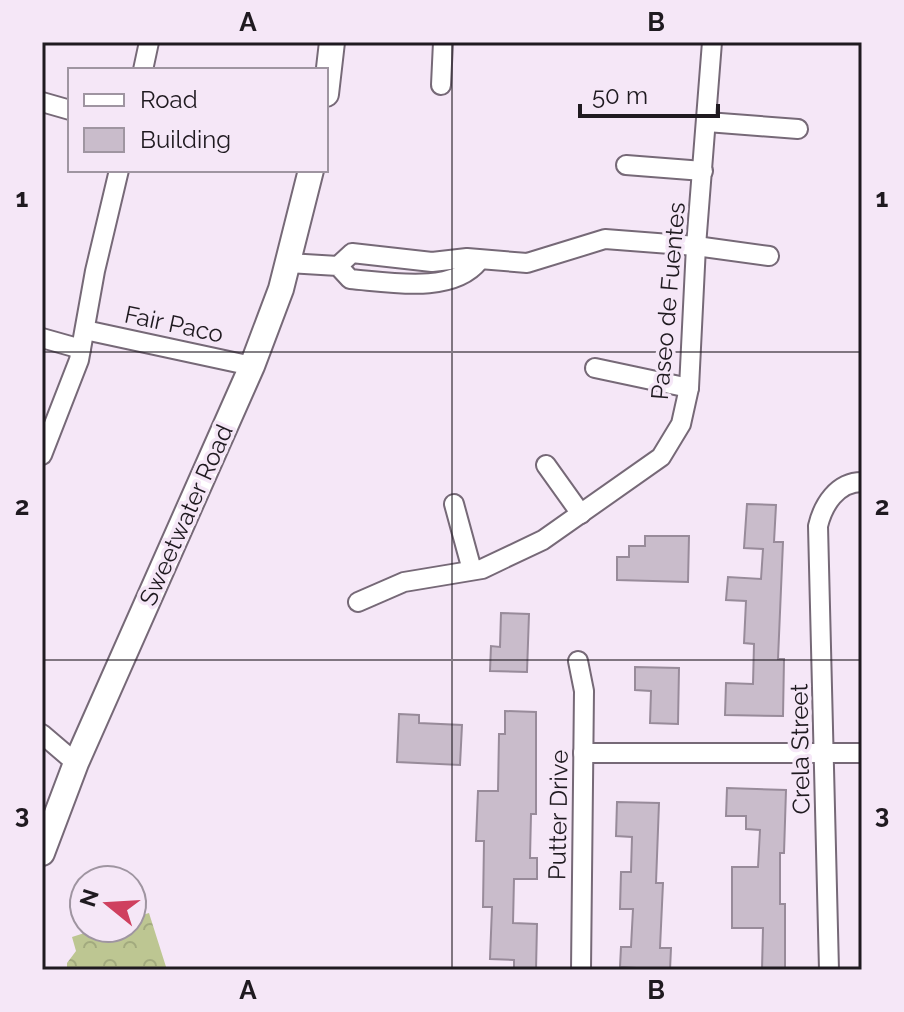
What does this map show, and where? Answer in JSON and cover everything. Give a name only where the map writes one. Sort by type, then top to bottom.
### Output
[{"type":"main road","points":[[328,77],[332,42]]},
{"type":"main road","name":"Sweetwater Road","points":[[42,853],[76,763],[252,366],[288,263],[311,172]]},
{"type":"street","points":[[143,68],[149,42]]},
{"type":"street","points":[[441,85],[443,42]]},
{"type":"street","name":"Paseo de Fuentes","points":[[358,602],[404,582],[482,569],[543,540],[661,457],[681,424],[689,388],[696,246],[712,42]]},
{"type":"street","points":[[42,102],[68,109]]},
{"type":"street","points":[[707,122],[798,129]]},
{"type":"street","points":[[626,165],[703,171]]},
{"type":"street","points":[[42,455],[79,360],[95,271],[119,172]]},
{"type":"street","points":[[288,263],[338,266],[350,279],[431,285],[471,270],[479,261],[527,263],[605,239],[696,246],[769,256]]},
{"type":"street","name":"Fair Paco","points":[[85,330],[252,366]]},
{"type":"street","points":[[42,338],[81,349]]},
{"type":"street","points":[[595,368],[689,388]]},
{"type":"street","points":[[546,465],[581,514]]},
{"type":"street","name":"Crela Street","points":[[829,970],[818,526],[830,499],[846,486],[862,482]]},
{"type":"street","points":[[454,504],[472,570]]},
{"type":"street","name":"Putter Drive","points":[[578,661],[584,691],[581,970]]},
{"type":"street","points":[[42,734],[76,763]]},
{"type":"street","points":[[583,753],[862,753]]},
{"type":"green space","points":[[148,913],[167,970],[67,970],[67,963],[76,951],[74,944],[148,944]]},
{"type":"building","points":[[747,504],[776,505],[774,542],[783,542],[778,659],[784,659],[783,716],[725,715],[726,683],[753,684],[754,644],[744,643],[746,601],[726,600],[728,577],[761,579],[763,549],[744,548]]},
{"type":"building","points":[[645,536],[689,536],[688,582],[617,580],[617,557],[629,557],[629,546],[645,546]]},
{"type":"building","points":[[501,613],[529,614],[527,672],[490,671],[491,646],[500,647]]},
{"type":"building","points":[[635,667],[679,668],[678,724],[650,723],[651,691],[635,690]]},
{"type":"building","points":[[505,711],[536,712],[536,814],[531,814],[530,858],[537,858],[537,879],[514,879],[513,923],[537,924],[536,970],[514,970],[514,960],[490,959],[492,907],[483,907],[484,841],[476,841],[478,791],[498,791],[499,734],[505,734]]},
{"type":"building","points":[[399,714],[419,715],[419,723],[462,725],[460,765],[397,762]]},
{"type":"building","points":[[727,788],[786,790],[784,853],[780,853],[780,904],[785,904],[785,970],[762,970],[763,928],[732,928],[732,867],[758,867],[760,830],[746,829],[746,816],[726,816]]},
{"type":"building","points":[[617,802],[659,803],[656,883],[663,883],[660,948],[671,948],[670,970],[620,967],[621,947],[631,947],[633,909],[620,909],[621,872],[631,872],[632,837],[616,836]]}]
